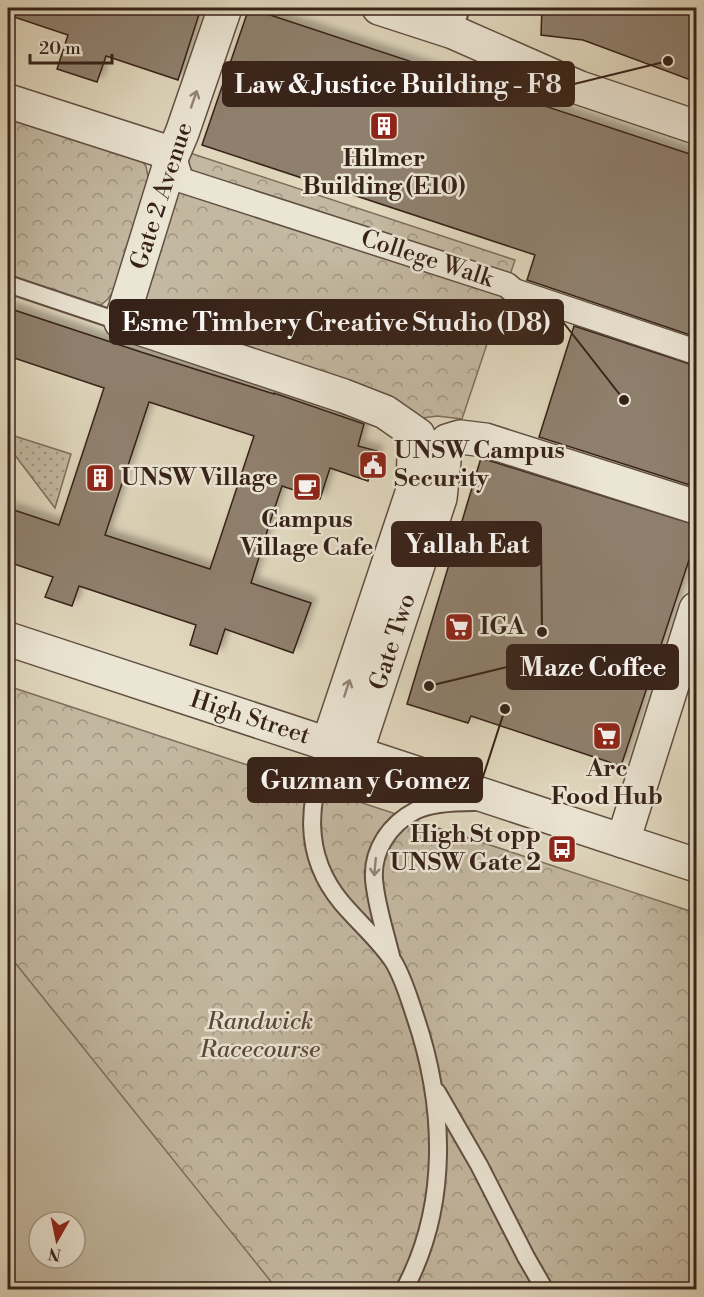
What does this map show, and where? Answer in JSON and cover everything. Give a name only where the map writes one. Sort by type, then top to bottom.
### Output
[{"type":"street","name":"Gate 2 Avenue","points":[[121,322],[173,154],[225,8]]},
{"type":"street","points":[[379,8],[457,20],[580,88],[696,127]]},
{"type":"street","points":[[8,100],[173,154]]},
{"type":"street","name":"College Walk","points":[[173,154],[181,180],[507,285],[514,291],[696,352]]},
{"type":"street","points":[[121,322],[344,396],[385,412],[431,448]]},
{"type":"street","points":[[342,748],[412,490],[431,448],[460,437],[485,440],[696,507]]},
{"type":"street","points":[[623,841],[687,668],[696,609]]},
{"type":"street","name":"High Street","points":[[8,639],[696,865]]},
{"type":"lane","points":[[8,284],[121,322]]},
{"type":"lane","points":[[342,748],[317,778],[312,808],[313,841],[318,862],[328,883],[340,900],[393,961]]},
{"type":"lane","points":[[404,1290],[425,1240],[436,1192],[439,1145],[433,1086],[418,1024],[393,961],[380,912],[374,879],[375,859],[384,839],[396,824],[416,810],[453,802],[505,802]]},
{"type":"lane","points":[[433,1086],[479,1165],[525,1257],[545,1290]]},
{"type":"green space","points":[[8,113],[140,159],[146,166],[149,182],[114,290],[101,305],[86,308],[8,283]]},
{"type":"green space","points":[[190,153],[515,260],[462,419],[437,416],[416,419],[152,319],[144,300]]},
{"type":"green space","points":[[8,434],[71,454],[55,508],[8,446]]},
{"type":"green space","name":"Randwick Racecourse","points":[[8,686],[696,913],[696,1289],[8,1289]]},
{"type":"green space","points":[[8,954],[277,1289],[8,1289]]},
{"type":"building","points":[[8,8],[201,8],[178,80],[106,56],[97,82],[57,69],[68,35],[8,15]]},
{"type":"building","name":"Hilmer Building (E10)","points":[[249,8],[696,156],[696,337],[527,280],[535,255],[202,145]]},
{"type":"building","points":[[542,8],[696,8],[696,82],[583,40],[541,35]]},
{"type":"building","name":"UNSW Village","points":[[8,308],[364,424],[358,446],[377,451],[368,481],[330,468],[320,499],[282,486],[251,583],[311,603],[293,653],[225,629],[217,654],[190,645],[196,625],[79,586],[72,606],[45,597],[53,577],[8,562],[8,508],[59,525],[104,388],[8,356]],"holes":[[[149,402],[254,436],[210,569],[105,535]]]},
{"type":"building","points":[[574,326],[696,366],[696,487],[539,437]]},
{"type":"building","points":[[481,458],[696,525],[696,539],[621,766],[471,716],[468,723],[407,704]]},
{"type":"place","name":"Law & Justice Building - F8","points":[[668,61]]},
{"type":"place","name":"Hilmer Building (E10)","points":[[384,126]]},
{"type":"place","name":"Esme Timbery Creative Studio (D8)","points":[[624,400]]},
{"type":"place","name":"UNSW Campus Security","points":[[373,465]]},
{"type":"place","name":"UNSW Village","points":[[100,478]]},
{"type":"place","name":"Campus Village Cafe","points":[[307,487]]},
{"type":"place","name":"IGA","points":[[459,627]]},
{"type":"place","name":"Yallah Eat","points":[[542,632]]},
{"type":"place","name":"Maze Coffee","points":[[429,686]]},
{"type":"place","name":"Guzman y Gomez","points":[[505,709]]},
{"type":"place","name":"Arc Food Hub","points":[[607,736]]},
{"type":"place","name":"High St opp UNSW Gate 2","points":[[562,849]]}]
